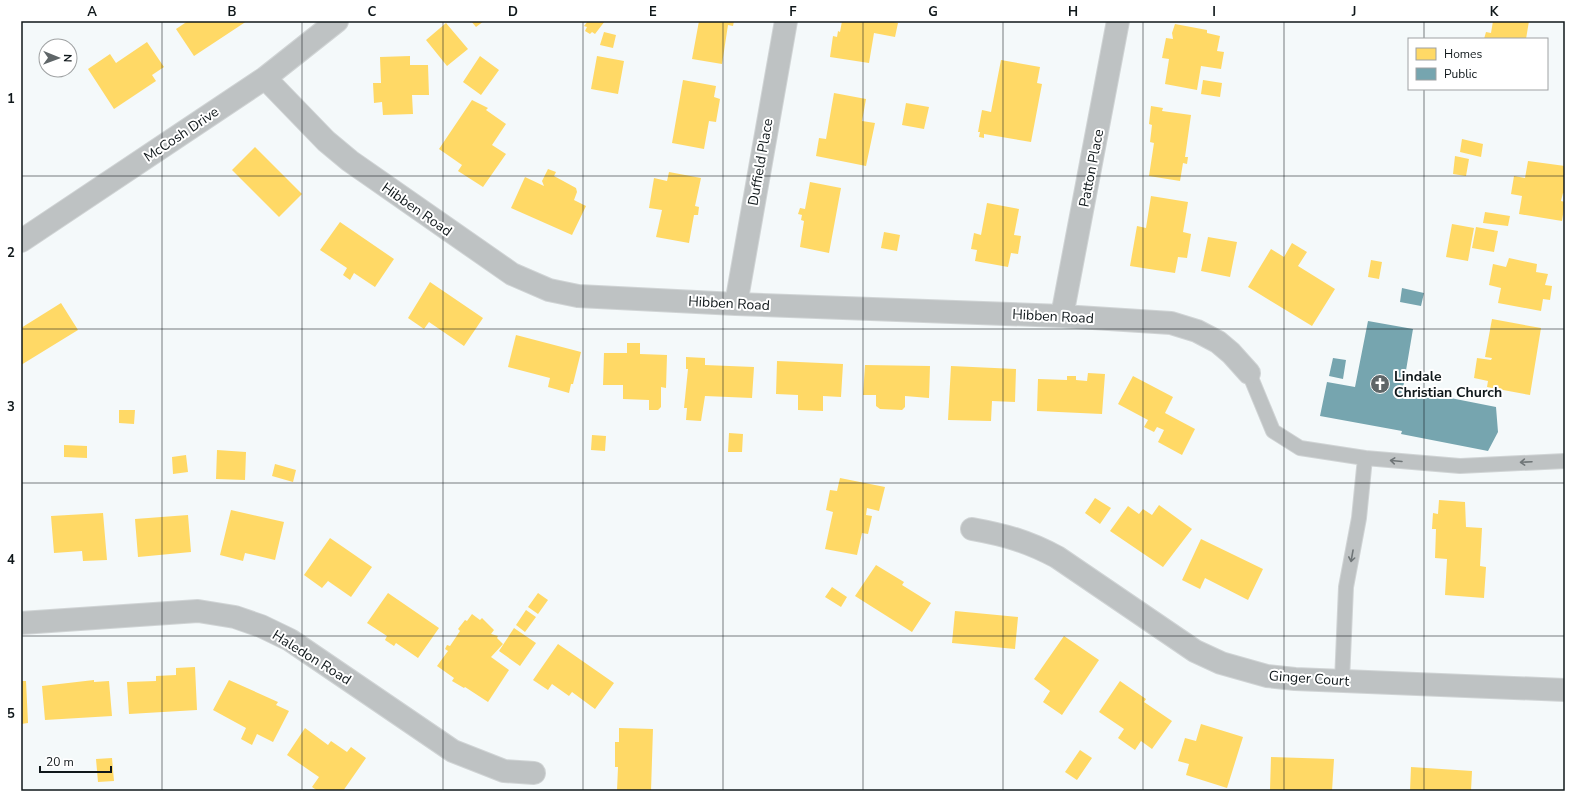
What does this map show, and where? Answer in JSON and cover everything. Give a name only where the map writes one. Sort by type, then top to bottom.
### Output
[{"type":"street","name":"McCosh Drive","points":[[21,241],[265,78],[337,21]]},
{"type":"street","name":"Duffield Place","points":[[736,304],[786,21]]},
{"type":"street","name":"Patton Place","points":[[1062,316],[1118,21]]},
{"type":"street","name":"Hibben Road","points":[[265,78],[326,140],[350,161],[512,274],[549,290],[578,296],[736,304],[1062,316],[1171,323],[1197,331],[1218,342],[1231,353],[1249,374]]},
{"type":"street","name":"Ginger Court","points":[[972,529],[1013,537],[1040,548],[1057,557],[1178,641],[1195,651],[1221,663],[1267,676],[1295,679],[1565,690]]},
{"type":"street","name":"Haledon Road","points":[[21,623],[198,611],[235,617],[261,626],[290,640],[453,751],[504,771],[534,773]]},
{"type":"lane","points":[[1249,374],[1273,431],[1300,448],[1365,458],[1460,466],[1565,461]]},
{"type":"lane","points":[[1342,681],[1346,587],[1359,518],[1365,458]]},
{"type":"building: Homes","points":[[188,21],[247,21],[194,56],[176,29]]},
{"type":"building: Homes","points":[[471,21],[484,21],[476,27]]},
{"type":"building: Homes","points":[[588,21],[605,21],[595,34],[592,32],[590,34],[585,31],[587,27],[584,26]]},
{"type":"building: Homes","points":[[699,21],[734,21],[733,26],[728,25],[722,64],[692,59]]},
{"type":"building: Homes","points":[[842,21],[889,21],[898,23],[895,37],[874,33],[869,63],[830,57],[833,36],[837,37],[838,31],[840,32]]},
{"type":"building: Homes","points":[[1493,21],[1529,21],[1526,38],[1484,38],[1486,32],[1491,33]]},
{"type":"building: Homes","points":[[446,23],[468,49],[447,66],[426,40]]},
{"type":"building: Homes","points":[[1175,24],[1207,30],[1207,33],[1220,36],[1217,51],[1224,52],[1221,69],[1201,66],[1197,90],[1165,84],[1169,59],[1162,58],[1166,38],[1173,39],[1172,33]]},
{"type":"building: Homes","points":[[604,32],[616,35],[613,48],[600,45]]},
{"type":"building: Homes","points":[[147,42],[164,67],[152,75],[156,81],[114,109],[88,69],[110,54],[116,63]]},
{"type":"building: Homes","points":[[410,56],[410,65],[428,65],[429,95],[412,95],[413,114],[383,115],[382,102],[374,103],[373,83],[381,83],[380,57]]},
{"type":"building: Homes","points":[[480,56],[499,70],[481,95],[463,82]]},
{"type":"building: Homes","points":[[597,56],[624,61],[618,94],[591,89]]},
{"type":"building: Homes","points":[[1001,60],[1040,67],[1037,83],[1042,84],[1031,142],[984,134],[984,138],[979,137],[980,132],[978,132],[982,110],[991,112]]},
{"type":"building: Homes","points":[[683,80],[716,86],[714,97],[720,99],[716,122],[709,121],[704,149],[672,143]]},
{"type":"building: Homes","points":[[1203,80],[1222,83],[1220,97],[1201,94]]},
{"type":"building: Homes","points":[[834,93],[866,99],[862,121],[875,123],[866,166],[816,156],[819,138],[826,139]]},
{"type":"building: Homes","points":[[472,100],[488,108],[486,110],[506,124],[492,145],[506,154],[483,187],[458,171],[462,165],[439,149]]},
{"type":"building: Homes","points":[[906,103],[929,107],[924,129],[902,125]]},
{"type":"building: Homes","points":[[1151,106],[1163,108],[1162,111],[1191,115],[1185,157],[1188,157],[1187,164],[1183,163],[1180,181],[1149,176],[1154,143],[1150,142],[1152,125],[1149,124]]},
{"type":"building: Homes","points":[[1462,139],[1483,144],[1481,157],[1460,152]]},
{"type":"building: Homes","points":[[255,147],[302,194],[279,217],[232,170]]},
{"type":"building: Homes","points":[[1455,156],[1469,159],[1466,176],[1453,174]]},
{"type":"building: Homes","points":[[1528,161],[1565,166],[1565,194],[1563,193],[1561,201],[1565,202],[1562,221],[1519,214],[1522,196],[1511,194],[1514,176],[1525,178]]},
{"type":"building: Homes","points":[[548,169],[556,172],[554,176],[576,188],[577,192],[574,200],[586,206],[572,235],[511,208],[525,177],[544,186],[542,181]]},
{"type":"building: Homes","points":[[669,172],[701,178],[695,206],[699,207],[698,215],[694,215],[689,243],[656,237],[662,210],[649,208],[654,178],[667,181]]},
{"type":"building: Homes","points":[[810,182],[841,188],[829,253],[800,247],[804,221],[801,220],[802,215],[798,214],[800,208],[805,209]]},
{"type":"building: Homes","points":[[1151,196],[1188,202],[1183,232],[1191,234],[1187,258],[1178,257],[1175,273],[1130,266],[1137,226],[1146,228]]},
{"type":"building: Homes","points":[[987,203],[1019,209],[1014,235],[1021,236],[1018,254],[1011,253],[1008,267],[975,261],[977,250],[971,249],[974,233],[981,235]]},
{"type":"building: Homes","points":[[1485,212],[1510,216],[1508,226],[1483,223]]},
{"type":"building: Homes","points":[[340,222],[394,259],[375,287],[354,273],[350,280],[343,275],[347,268],[320,250]]},
{"type":"building: Homes","points":[[1452,224],[1474,228],[1468,261],[1446,257]]},
{"type":"building: Homes","points":[[1476,227],[1498,231],[1494,252],[1472,248]]},
{"type":"building: Homes","points":[[884,232],[900,235],[897,251],[881,248]]},
{"type":"building: Homes","points":[[1208,237],[1237,242],[1230,277],[1201,271]]},
{"type":"building: Homes","points":[[1292,243],[1307,252],[1298,266],[1335,289],[1312,326],[1248,287],[1271,249],[1284,257]]},
{"type":"building: Homes","points":[[1509,258],[1537,264],[1536,272],[1548,274],[1545,285],[1552,286],[1550,300],[1543,299],[1541,311],[1498,303],[1501,288],[1489,285],[1493,264],[1506,267]]},
{"type":"building: Homes","points":[[1371,260],[1382,262],[1379,279],[1368,277]]},
{"type":"building: Homes","points":[[430,282],[483,318],[464,346],[429,322],[424,329],[408,318]]},
{"type":"building: Homes","points":[[61,303],[78,330],[21,365],[21,328]]},
{"type":"building: Homes","points":[[1492,319],[1541,328],[1530,395],[1487,387],[1488,381],[1474,378],[1477,358],[1491,360],[1492,358],[1485,357]]},
{"type":"building: Homes","points":[[516,335],[581,352],[573,384],[571,384],[569,393],[548,387],[550,378],[508,367]]},
{"type":"building: Homes","points":[[627,343],[640,343],[640,354],[667,355],[666,388],[661,387],[661,407],[658,410],[649,410],[649,400],[623,399],[623,385],[603,385],[604,353],[627,353]]},
{"type":"building: Homes","points":[[686,357],[705,358],[705,365],[754,367],[752,398],[705,396],[701,421],[686,420],[687,408],[684,408],[688,369],[686,369]]},
{"type":"building: Homes","points":[[777,361],[843,364],[841,397],[823,396],[823,411],[798,410],[798,395],[776,394]]},
{"type":"building: Homes","points":[[865,365],[930,366],[929,398],[905,396],[905,407],[902,410],[880,409],[876,406],[876,395],[863,395]]},
{"type":"building: Homes","points":[[951,366],[1016,369],[1015,402],[992,401],[991,421],[948,420]]},
{"type":"building: Homes","points":[[1088,373],[1105,374],[1102,414],[1037,411],[1038,379],[1067,380],[1067,376],[1076,376],[1076,380],[1087,381]]},
{"type":"building: Homes","points":[[1133,376],[1173,397],[1165,413],[1195,429],[1182,455],[1158,442],[1164,430],[1157,427],[1154,432],[1144,427],[1148,420],[1118,404]]},
{"type":"building: Homes","points":[[119,410],[135,410],[134,424],[119,423]]},
{"type":"building: Homes","points":[[729,433],[743,434],[742,452],[728,452]]},
{"type":"building: Homes","points":[[592,435],[606,436],[605,451],[591,450]]},
{"type":"building: Homes","points":[[64,445],[87,446],[87,458],[64,457]]},
{"type":"building: Homes","points":[[217,450],[246,452],[245,480],[216,479]]},
{"type":"building: Homes","points":[[186,455],[188,472],[173,474],[172,457]]},
{"type":"building: Homes","points":[[275,464],[296,470],[293,482],[272,476]]},
{"type":"building: Homes","points":[[840,478],[885,487],[879,511],[867,508],[866,515],[872,516],[868,534],[862,533],[857,555],[825,549],[833,512],[826,510],[830,490],[837,491]]},
{"type":"building: Homes","points":[[1095,498],[1111,508],[1100,524],[1085,513]]},
{"type":"building: Homes","points":[[1439,500],[1465,502],[1466,527],[1482,528],[1480,566],[1486,567],[1484,598],[1445,595],[1447,559],[1435,558],[1436,529],[1432,529],[1433,513],[1438,514]]},
{"type":"building: Homes","points":[[1159,505],[1192,529],[1163,567],[1110,531],[1128,506],[1139,514],[1143,509],[1152,515]]},
{"type":"building: Homes","points":[[231,510],[284,522],[275,560],[245,553],[243,561],[220,555]]},
{"type":"building: Homes","points":[[103,513],[107,560],[83,561],[82,551],[54,553],[51,516]]},
{"type":"building: Homes","points":[[188,515],[191,552],[138,557],[135,519]]},
{"type":"building: Homes","points":[[330,538],[372,567],[351,597],[328,581],[322,588],[304,575]]},
{"type":"building: Homes","points":[[1201,539],[1263,569],[1248,600],[1205,578],[1200,589],[1182,580]]},
{"type":"building: Homes","points":[[876,565],[904,582],[902,585],[931,603],[912,632],[855,596]]},
{"type":"building: Homes","points":[[832,587],[847,597],[841,607],[825,597]]},
{"type":"building: Homes","points":[[388,593],[439,628],[418,658],[396,643],[394,646],[385,640],[387,636],[367,623]]},
{"type":"building: Homes","points":[[538,593],[548,600],[538,614],[528,607]]},
{"type":"building: Homes","points":[[526,610],[536,617],[525,632],[516,625]]},
{"type":"building: Homes","points":[[955,611],[1018,617],[1015,649],[952,643]]},
{"type":"building: Homes","points":[[472,614],[480,620],[482,618],[494,630],[491,634],[498,636],[497,638],[503,644],[491,657],[509,670],[488,702],[465,687],[464,688],[452,681],[454,678],[437,666],[448,651],[445,649],[447,645],[450,646],[460,631],[458,629]]},
{"type":"building: Homes","points":[[514,628],[536,643],[520,666],[499,651]]},
{"type":"building: Homes","points":[[1064,636],[1099,660],[1062,715],[1043,702],[1050,691],[1034,679]]},
{"type":"building: Homes","points":[[558,644],[614,683],[595,709],[572,692],[569,696],[552,684],[548,690],[533,680]]},
{"type":"building: Homes","points":[[195,667],[197,710],[129,714],[127,682],[156,681],[156,676],[176,675],[176,668]]},
{"type":"building: Homes","points":[[94,680],[94,682],[109,681],[112,716],[45,720],[42,686]]},
{"type":"building: Homes","points":[[229,680],[278,702],[276,705],[289,711],[273,742],[257,734],[252,745],[241,739],[246,728],[213,710]]},
{"type":"building: Homes","points":[[21,681],[26,681],[28,723],[21,724]]},
{"type":"building: Homes","points":[[1120,681],[1146,699],[1144,702],[1172,721],[1152,749],[1141,741],[1135,750],[1118,738],[1124,729],[1099,712]]},
{"type":"building: Homes","points":[[1201,724],[1243,737],[1227,788],[1186,775],[1189,764],[1178,761],[1185,738],[1196,741]]},
{"type":"building: Homes","points":[[305,728],[328,745],[331,741],[347,752],[351,747],[366,758],[343,791],[318,791],[312,787],[319,777],[287,755]]},
{"type":"building: Homes","points":[[619,728],[653,729],[651,791],[617,791],[618,767],[615,767],[615,742],[619,742]]},
{"type":"building: Homes","points":[[1080,750],[1092,758],[1077,780],[1065,772]]},
{"type":"building: Homes","points":[[1271,757],[1334,759],[1332,791],[1270,790]]},
{"type":"building: Homes","points":[[112,758],[114,781],[98,782],[96,759]]},
{"type":"building: Homes","points":[[1411,767],[1472,771],[1471,791],[1410,791]]},
{"type":"building: Public","points":[[1402,288],[1424,293],[1421,306],[1400,302]]},
{"type":"building: Public","name":"Lindale Christian Church","points":[[1368,321],[1413,329],[1402,394],[1409,396],[1410,390],[1496,407],[1498,432],[1488,451],[1401,434],[1402,431],[1320,416],[1327,382],[1355,387]]},
{"type":"building: Public","points":[[1333,358],[1346,360],[1343,379],[1329,376]]},
{"type":"place","name":"Lindale Christian Church","points":[[1380,384]]}]
